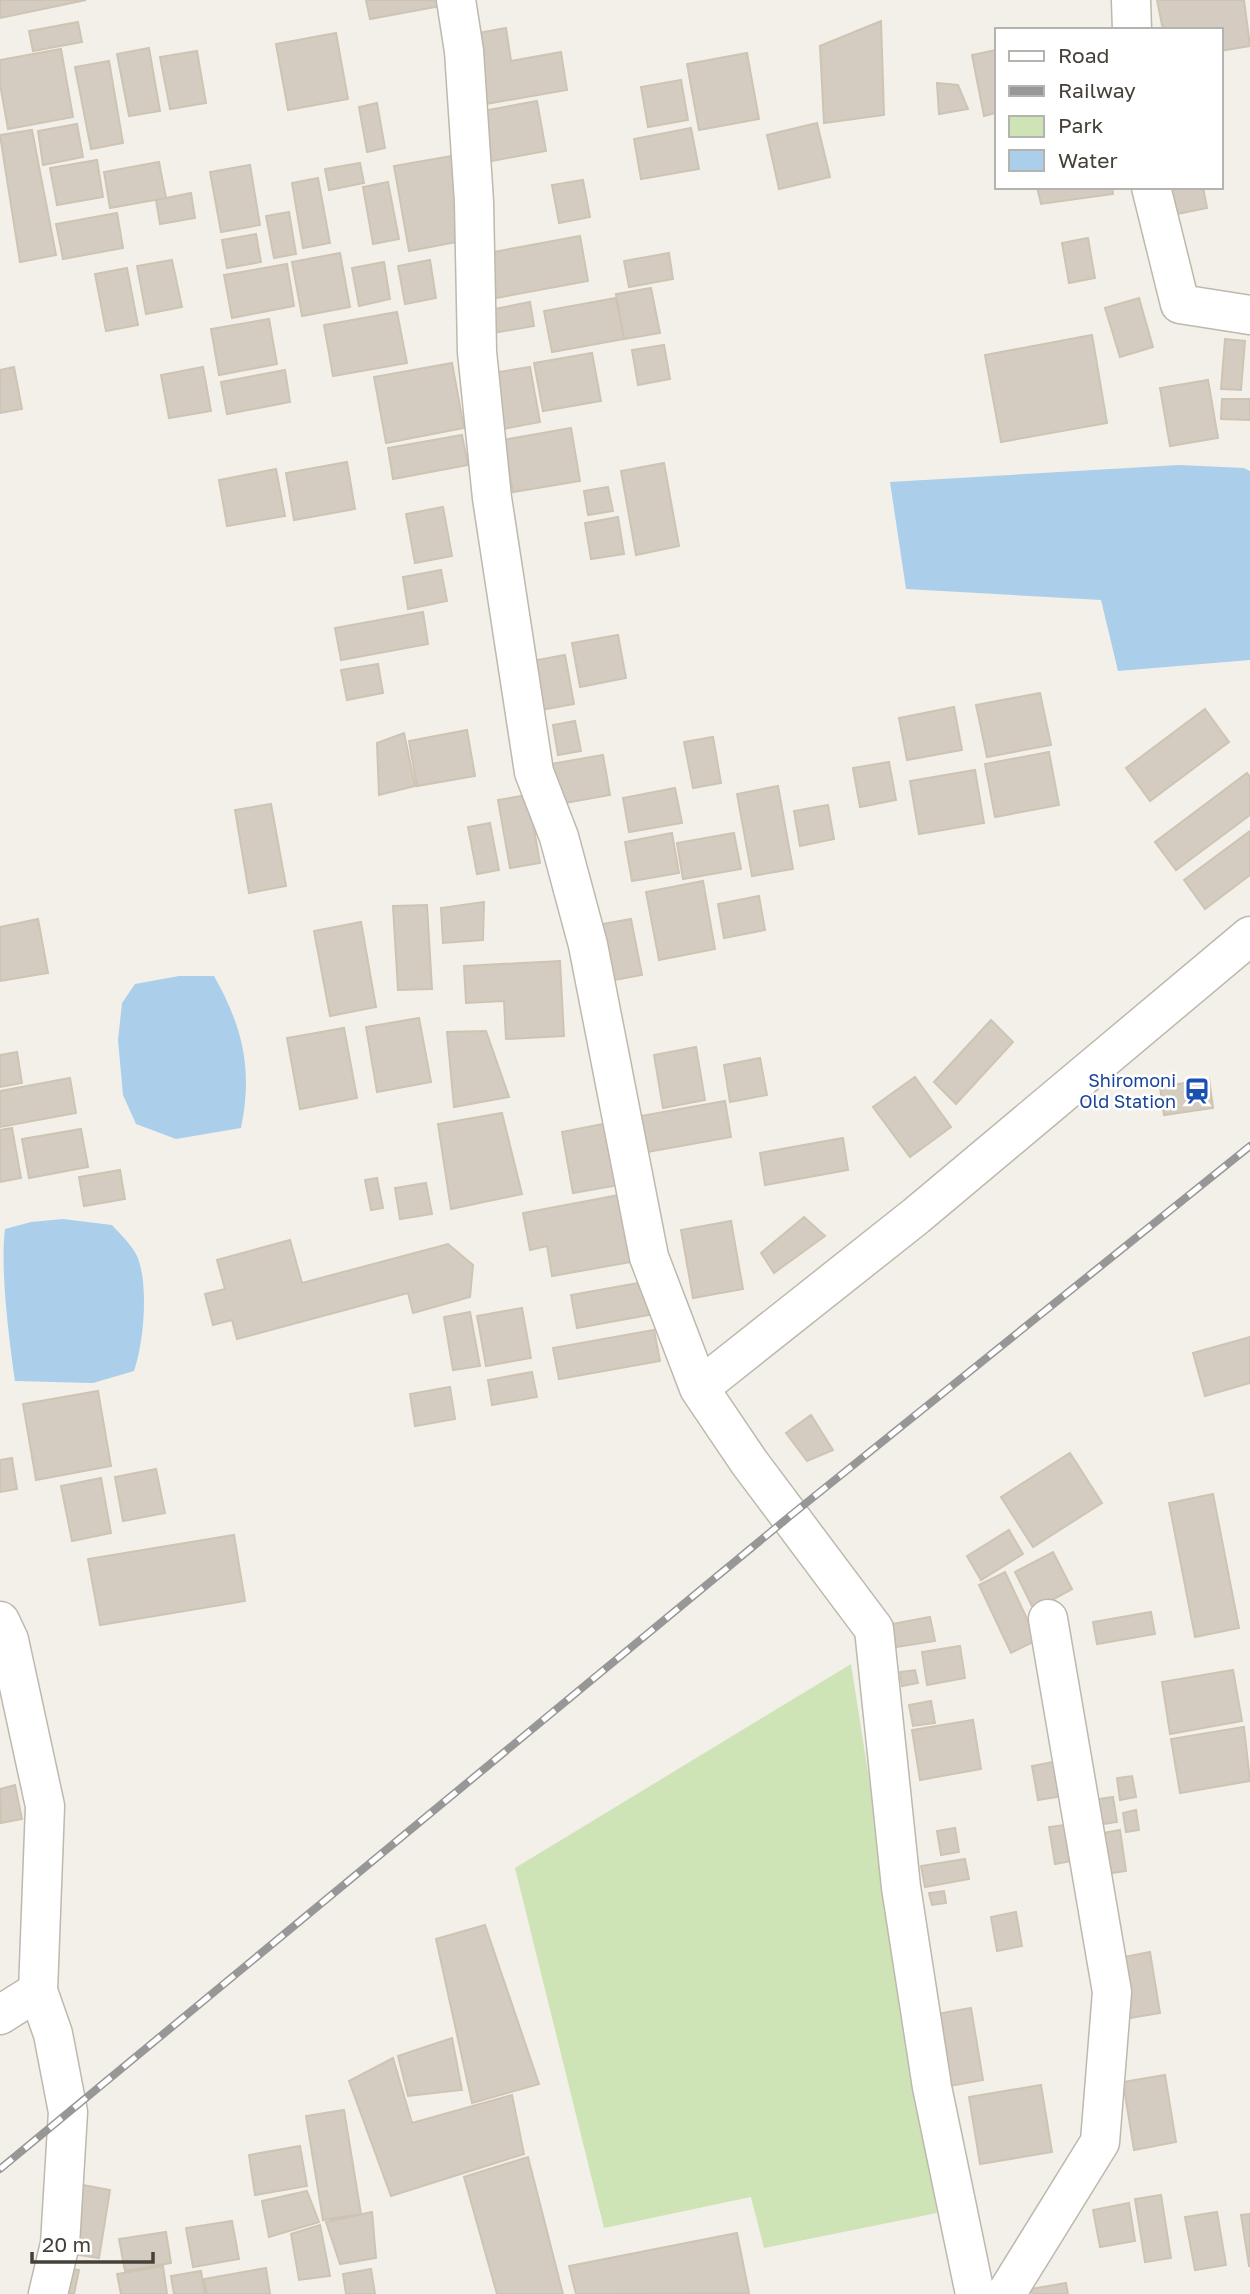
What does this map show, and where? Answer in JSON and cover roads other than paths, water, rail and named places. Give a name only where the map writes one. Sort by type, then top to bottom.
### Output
[{"type":"street","points":[[456,0],[464,51],[474,188],[477,352],[492,498],[534,772],[559,837],[588,945],[649,1257],[699,1388],[749,1462],[874,1629],[901,1887],[933,2088],[975,2294]]},
{"type":"street","points":[[1130,0],[1132,28]]},
{"type":"street","points":[[1152,189],[1181,304],[1250,315]]},
{"type":"street","points":[[699,1388],[916,1216],[1250,936]]},
{"type":"street","points":[[1006,2294],[1100,2141],[1112,1992],[1048,1619]]},
{"type":"street","points":[[0,1621],[9,1640],[45,1806],[37,1991],[53,2034],[68,2112],[60,2244],[48,2294]]},
{"type":"street","points":[[0,2015],[37,1991]]},
{"type":"water","points":[[1179,465],[1244,468],[1250,471],[1250,660],[1118,671],[1101,600],[906,589],[890,482]]},
{"type":"water","points":[[179,976],[214,976],[232,1013],[243,1049],[245,1068],[246,1087],[241,1128],[176,1139],[136,1124],[123,1095],[118,1040],[122,1003],[135,984]]},
{"type":"water","points":[[63,1219],[112,1225],[137,1256],[143,1281],[144,1313],[134,1371],[93,1383],[15,1381],[4,1283],[5,1229],[31,1222]]},
{"type":"railway","points":[[0,2169],[790,1516],[1250,1146]]},
{"type":"place","name":"Shiromoni Old Station","points":[[1197,1091]]}]
